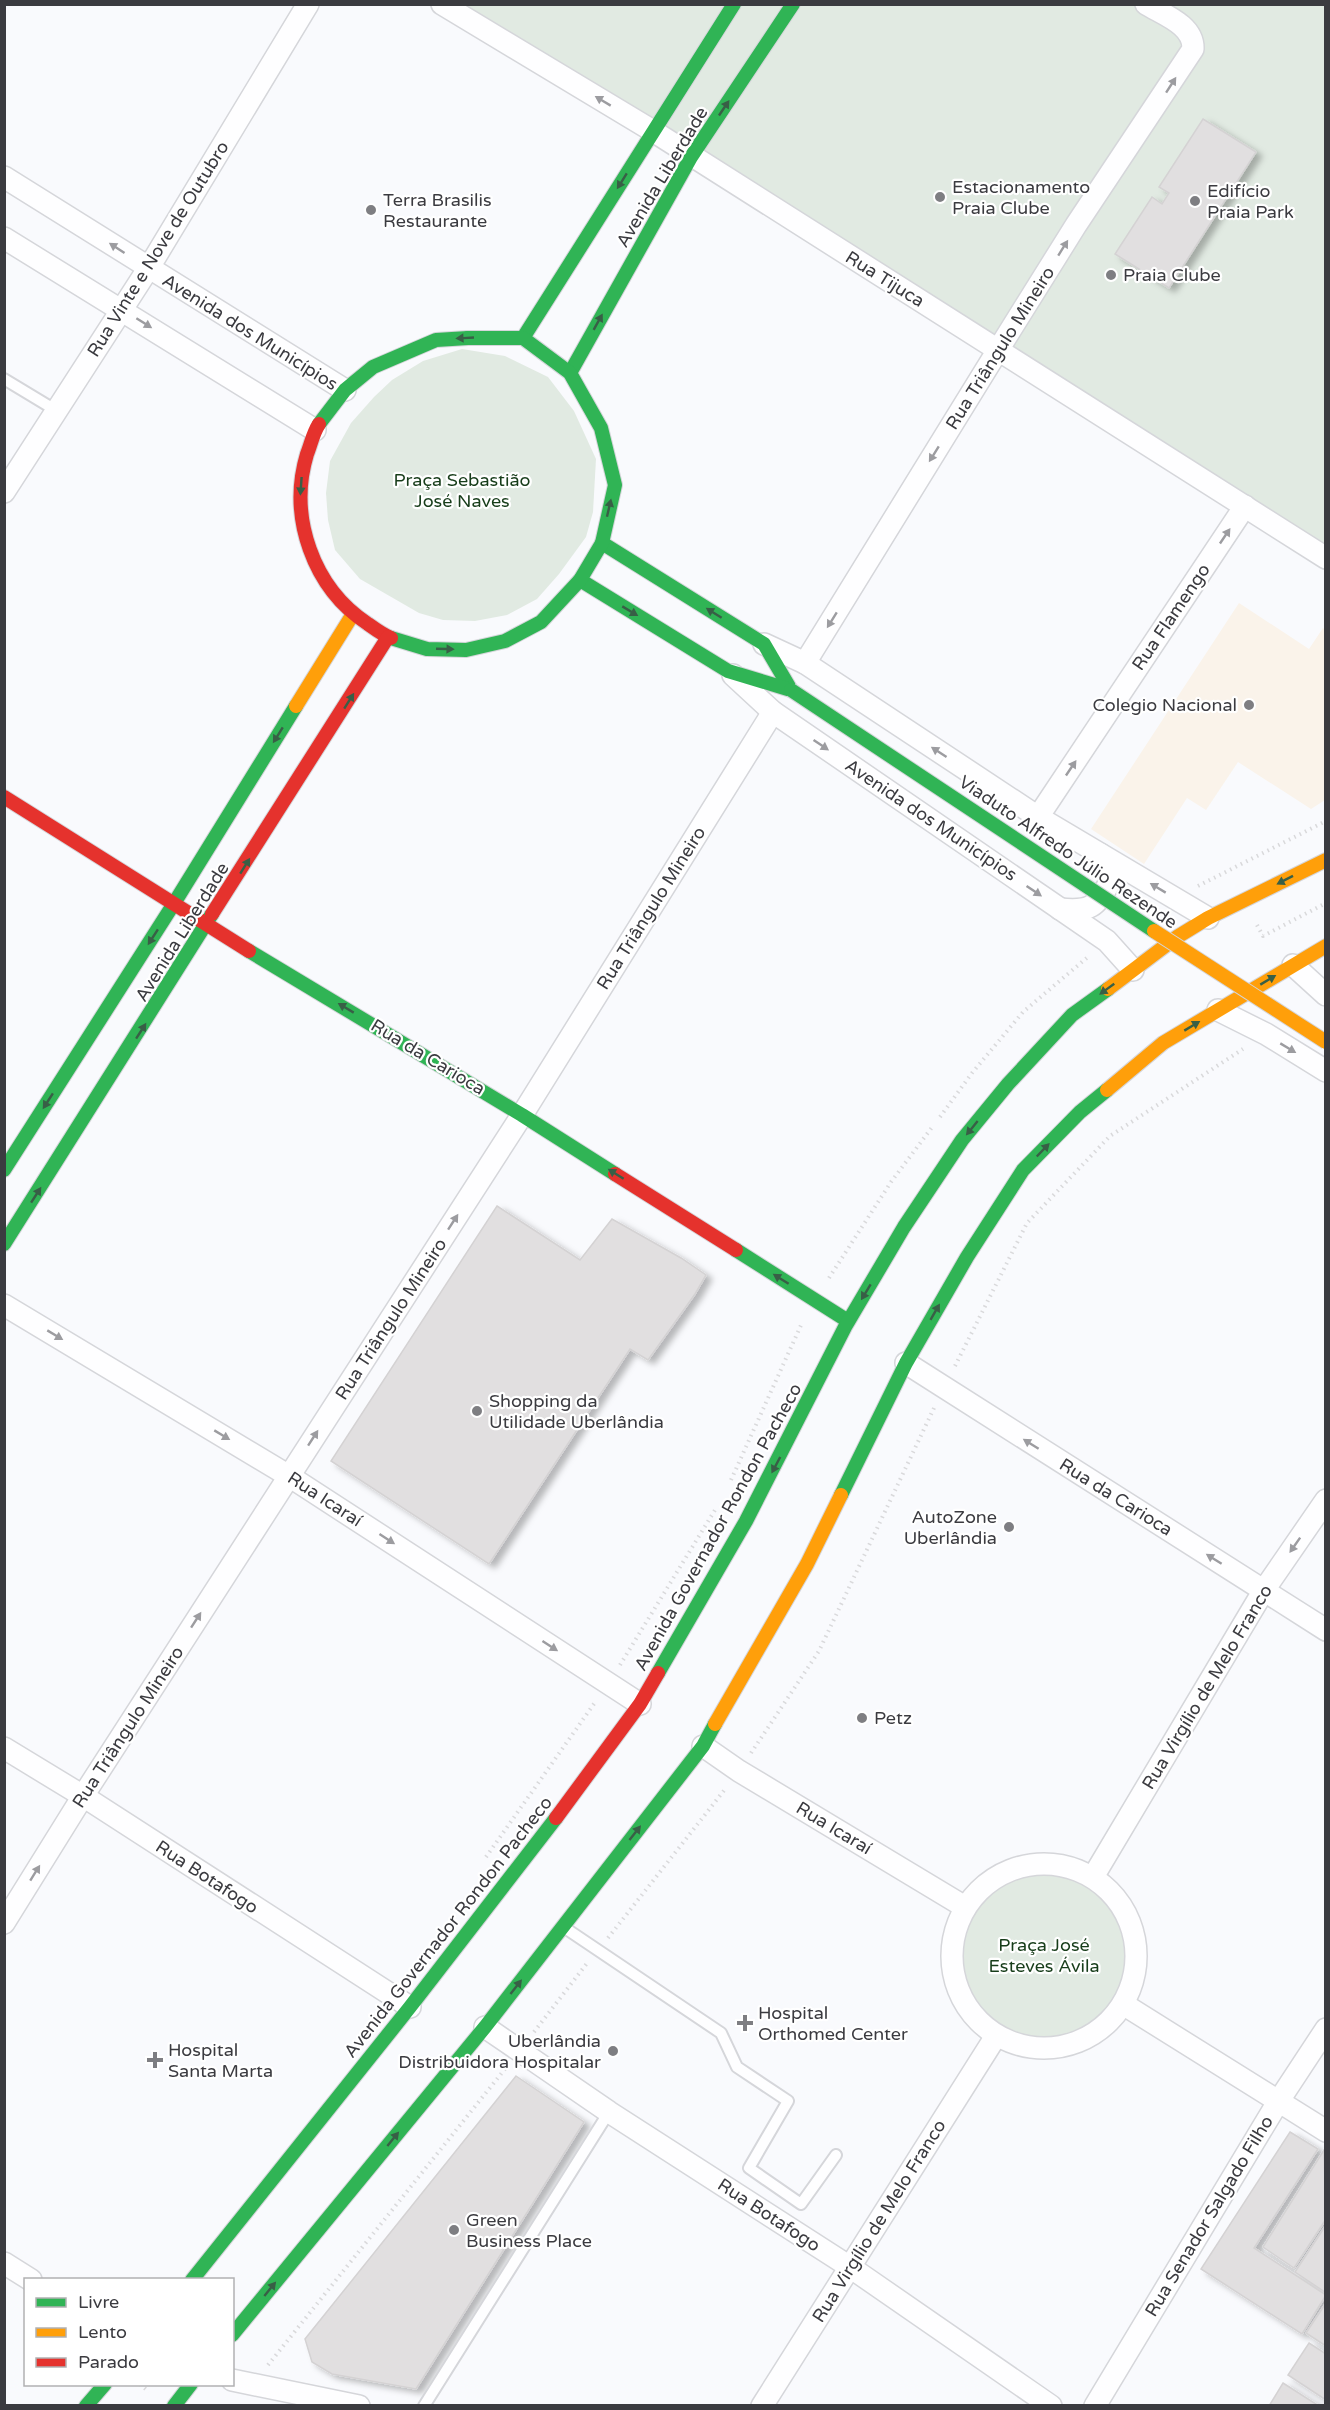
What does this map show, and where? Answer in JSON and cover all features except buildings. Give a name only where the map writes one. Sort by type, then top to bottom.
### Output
[{"type":"street","name":"Rua Vinte e Nove de Outubro","points":[[4,492],[148,268],[308,4]]},
{"type":"street","name":"Rua Tijuca","points":[[442,4],[653,131],[1326,558]]},
{"type":"street","name":"Avenida Liberdade","points":[[524,338],[734,4]]},
{"type":"street","name":"Avenida Liberdade","points":[[570,373],[692,157],[793,4]]},
{"type":"street","name":"Rua Triângulo Mineiro","points":[[805,663],[998,350],[1193,49],[1191,36],[1184,27],[1146,4]]},
{"type":"street","name":"Avenida dos Municípios","points":[[4,177],[345,390]]},
{"type":"street","points":[[4,238],[315,430]]},
{"type":"street","points":[[524,338],[570,373],[601,428],[615,485],[602,543],[580,580],[541,622],[505,640],[466,650],[427,649],[388,637],[353,614],[326,584],[321,575],[308,548],[300,509],[303,468],[315,430],[345,390],[374,367],[436,340],[524,338]]},
{"type":"street","name":"Rua Flamengo","points":[[1038,817],[1245,506]]},
{"type":"street","points":[[602,543],[764,644],[805,663],[1038,817],[1208,918]]},
{"type":"street","name":"Avenida dos Municípios","points":[[580,580],[728,671],[773,712],[1107,941],[1133,970]]},
{"type":"street","name":"Avenida Liberdade","points":[[4,1170],[173,905],[353,614]]},
{"type":"street","name":"Avenida Liberdade","points":[[4,1245],[388,637]]},
{"type":"street","points":[[764,644],[791,690]]},
{"type":"street","name":"Avenida dos Municípios","points":[[728,671],[791,690]]},
{"type":"street","name":"Viaduto Alfredo Júlio Rezende","points":[[791,690],[1206,966],[1326,1042]]},
{"type":"street","name":"Rua Triângulo Mineiro","points":[[4,1923],[83,1796],[522,1115],[773,712]]},
{"type":"street","name":"Rua da Carioca","points":[[4,797],[173,905],[522,1115],[848,1321]]},
{"type":"street","points":[[1060,909],[1079,910],[1096,904],[1112,879],[1100,854]]},
{"type":"street","name":"Avenida Governador Rondon Pacheco","points":[[194,2278],[410,2007],[566,1805],[640,1704],[746,1521],[848,1321],[904,1227],[962,1140],[1008,1084],[1072,1015],[1178,937],[1208,918],[1326,860]]},
{"type":"street","points":[[234,2333],[485,2027],[704,1746],[807,1564],[906,1363],[967,1257],[1023,1170],[1080,1112],[1154,1051],[1326,946]]},
{"type":"street","points":[[1293,965],[1326,994]]},
{"type":"street","points":[[1218,1010],[1266,1034],[1326,1071]]},
{"type":"street","name":"Rua Icaraí","points":[[4,1305],[289,1476],[640,1704]]},
{"type":"street","name":"Rua da Carioca","points":[[906,1363],[1326,1630]]},
{"type":"street","name":"Rua Virgílio de Melo Franco","points":[[1093,1877],[1264,1590],[1326,1500]]},
{"type":"street","name":"Rua Icaraí","points":[[704,1746],[739,1771],[965,1907]]},
{"type":"street","name":"Rua Botafogo","points":[[4,1748],[83,1796],[410,2007]]},
{"type":"street","points":[[1037,1863],[1066,1866],[1093,1877],[1115,1895],[1130,1920],[1137,1948],[1134,1977],[1123,2004],[1104,2026],[1080,2042],[1042,2048],[1023,2046],[996,2036],[973,2017],[958,1991],[951,1963],[954,1934],[965,1907],[985,1885],[1009,1870],[1019,1867],[1037,1863]]},
{"type":"street","points":[[1123,2004],[1326,2131]]},
{"type":"street","name":"Rua Botafogo","points":[[485,2027],[609,2112],[850,2267],[1051,2406]]},
{"type":"street","name":"Rua Senador Salgado Filho","points":[[1095,2406],[1278,2102],[1326,2029]]},
{"type":"street","name":"Rua Virgílio de Melo Franco","points":[[762,2406],[996,2036]]},
{"type":"street","points":[[4,2263],[28,2278]]},
{"type":"street","points":[[234,2380],[359,2406]]},
{"type":"street","points":[[86,2406],[104,2386]]},
{"type":"street","points":[[174,2406],[190,2386]]},
{"type":"lane","points":[[4,379],[57,411]]},
{"type":"lane","points":[[562,1927],[721,2033],[737,2067],[788,2101],[749,2168],[801,2204],[836,2154]]},
{"type":"lane","points":[[424,2406],[609,2112]]},
{"type":"path","points":[[1175,898],[1326,820]]},
{"type":"path","points":[[727,1489],[808,1309],[891,1182],[972,1073],[1023,1012],[1107,941]]},
{"type":"path","points":[[484,1859],[608,1684],[717,1508]]},
{"type":"shaded area","name":"Colegio Nacional","points":[[1239,603],[1309,649],[1323,628],[1325,630],[1325,800],[1311,809],[1238,762],[1206,810],[1187,798],[1144,864],[1091,829]]},
{"type":"green space","name":"Praia Clube","points":[[466,5],[1325,5],[1325,545]]},
{"type":"green space","name":"Praça Sebastião José Naves","points":[[462,349],[505,356],[548,377],[574,411],[596,459],[593,512],[586,537],[559,574],[537,599],[507,615],[475,621],[443,620],[419,613],[360,579],[335,550],[328,520],[326,493],[330,461],[351,423],[374,397],[392,380],[423,361]]},
{"type":"green space","name":"Praça José Esteves Ávila","points":[[1044,1864],[1079,1871],[1095,1879],[1109,1891],[1121,1905],[1129,1921],[1136,1956],[1129,1991],[1121,2007],[1109,2021],[1095,2033],[1079,2041],[1044,2048],[1009,2041],[993,2033],[979,2021],[967,2007],[959,1991],[952,1956],[959,1921],[967,1905],[979,1891],[993,1879],[1009,1871]]},
{"type":"traffic: fast","points":[[523,338],[734,4]]},
{"type":"traffic: fast","points":[[570,373],[691,157],[793,4]]},
{"type":"traffic: fast","points":[[391,638],[427,649],[466,650],[505,641],[541,622],[580,580],[602,543],[615,485],[601,428],[570,373],[523,338],[468,338]]},
{"type":"traffic: fast","points":[[319,424],[345,390],[373,367],[436,340],[468,338]]},
{"type":"traffic: fast","points":[[602,543],[764,644],[791,690]]},
{"type":"traffic: fast","points":[[580,580],[728,671],[791,690]]},
{"type":"traffic: fast","points":[[791,690],[1154,931]]},
{"type":"traffic: fast","points":[[4,1170],[173,905],[296,706]]},
{"type":"traffic: fast","points":[[4,1244],[212,914]]},
{"type":"traffic: fast","points":[[249,951],[522,1115],[615,1174]]},
{"type":"traffic: fast","points":[[658,1673],[746,1521],[845,1327],[904,1227],[962,1140],[1008,1084],[1072,1015],[1108,989]]},
{"type":"traffic: fast","points":[[841,1495],[906,1363],[967,1257],[1023,1170],[1080,1112],[1107,1090]]},
{"type":"traffic: fast","points":[[736,1250],[848,1321]]},
{"type":"traffic: fast","points":[[234,2333],[485,2027],[703,1746],[715,1724]]},
{"type":"traffic: fast","points":[[194,2278],[410,2007],[556,1818]]},
{"type":"traffic: fast","points":[[86,2406],[103,2386]]},
{"type":"traffic: fast","points":[[174,2406],[189,2386]]},
{"type":"traffic: slow","points":[[296,706],[353,614]]},
{"type":"traffic: slow","points":[[1108,989],[1177,937],[1208,918],[1326,860]]},
{"type":"traffic: slow","points":[[1154,931],[1326,1042]]},
{"type":"traffic: slow","points":[[1107,1090],[1163,1043],[1326,946]]},
{"type":"traffic: slow","points":[[715,1724],[807,1564],[841,1495]]},
{"type":"traffic: jam","points":[[319,424],[307,454],[302,478],[303,526],[310,549],[320,571],[349,609],[376,630],[391,638]]},
{"type":"traffic: jam","points":[[212,914],[388,637]]},
{"type":"traffic: jam","points":[[4,797],[249,951]]},
{"type":"traffic: jam","points":[[615,1174],[736,1250]]},
{"type":"traffic: jam","points":[[556,1818],[640,1704],[658,1673]]},
{"type":"place","name":"Estacionamento Praia Clube","points":[[940,197]]},
{"type":"place","name":"Edifício Praia Park","points":[[1195,201]]},
{"type":"place","name":"Terra Brasilis Restaurante","points":[[371,210]]},
{"type":"place","name":"Praia Clube","points":[[1111,275]]},
{"type":"place","name":"Colegio Nacional","points":[[1249,705]]},
{"type":"place","name":"Shopping da Utilidade Uberlândia","points":[[477,1411]]},
{"type":"place","name":"AutoZone Uberlândia","points":[[1009,1527]]},
{"type":"place","name":"Petz","points":[[862,1718]]},
{"type":"place","name":"Hospital Orthomed Center","points":[[745,2023]]},
{"type":"place","name":"Uberlândia Distribuidora Hospitalar","points":[[613,2051]]},
{"type":"place","name":"Hospital Santa Marta","points":[[155,2060]]},
{"type":"place","name":"Green Business Place","points":[[454,2230]]}]
